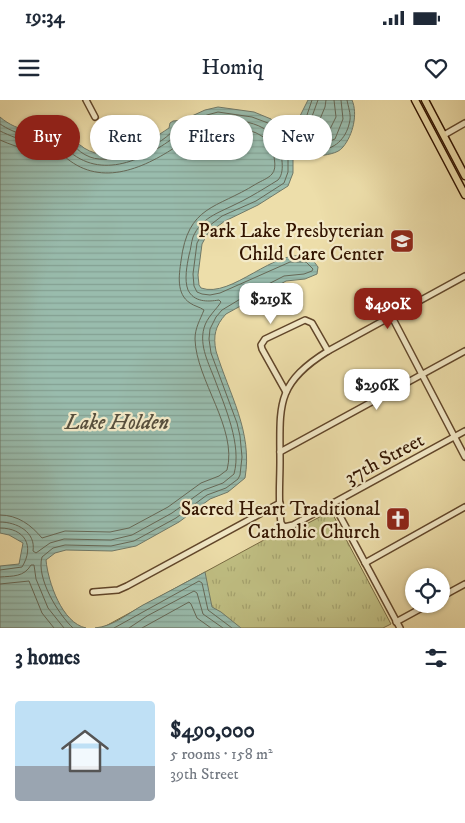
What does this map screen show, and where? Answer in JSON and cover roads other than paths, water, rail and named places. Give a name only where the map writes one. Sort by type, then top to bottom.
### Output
[{"type":"main road","points":[[415,100],[465,195]]},
{"type":"main road","points":[[425,100],[465,176]]},
{"type":"main road","points":[[429,128],[435,133],[444,135]]},
{"type":"street","points":[[86,100],[94,115]]},
{"type":"street","points":[[444,135],[465,124]]},
{"type":"street","points":[[93,592],[118,590],[128,586],[280,504],[282,404],[286,392],[301,371],[309,363],[465,276]]},
{"type":"street","points":[[392,316],[465,457]]},
{"type":"street","points":[[286,392],[262,349],[261,345],[265,339],[305,320],[312,323],[328,352]]},
{"type":"street","points":[[280,452],[465,352]]},
{"type":"street","name":"37th Street","points":[[280,504],[281,523],[287,527],[294,525],[465,431]]},
{"type":"street","points":[[332,503],[400,628]]},
{"type":"street","points":[[365,563],[465,507]]},
{"type":"street","points":[[450,592],[465,584]]},
{"type":"street","points":[[396,622],[412,613]]},
{"type":"water","name":"Lake Holden","points":[[308,100],[352,100],[355,112],[354,124],[347,142],[341,149],[332,154],[332,115],[300,115]]},
{"type":"water","name":"Lake Holden","points":[[218,107],[254,112],[263,116],[263,160],[293,160],[293,173],[288,186],[258,205],[225,221],[208,233],[202,244],[198,275],[199,285],[201,288],[213,289],[226,286],[281,259],[295,256],[309,258],[318,267],[317,274],[305,279],[286,281],[226,314],[217,327],[215,336],[216,351],[238,413],[246,445],[245,478],[228,492],[210,499],[179,522],[136,546],[112,551],[66,550],[55,553],[46,560],[53,590],[63,610],[77,625],[86,628],[0,628],[0,566],[19,564],[23,543],[9,535],[0,533],[0,117],[15,126],[15,160],[80,160],[80,145],[90,151],[90,160],[160,160],[160,134],[169,128],[170,123],[170,160],[253,160],[253,115],[194,115]]},
{"type":"water","points":[[205,572],[212,607],[241,628],[95,628],[114,622]]},
{"type":"place","name":"Park Lake Presbyterian Child Care Center","points":[[402,241]]},
{"type":"place","name":"Sacred Heart Traditional Catholic Church","points":[[398,519]]}]
